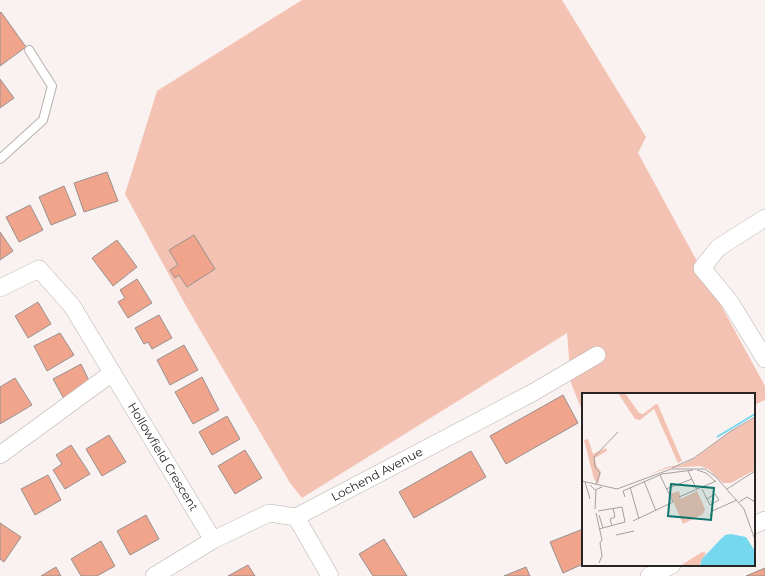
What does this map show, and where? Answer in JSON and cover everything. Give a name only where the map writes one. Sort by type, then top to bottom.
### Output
[{"type":"street","points":[[765,218],[718,248],[702,268],[730,302],[765,359]]},
{"type":"street","name":"Hollowfield Crescent","points":[[0,288],[38,269],[72,306],[214,540]]},
{"type":"street","name":"Lochend Avenue","points":[[296,517],[532,393],[598,355]]},
{"type":"street","points":[[0,455],[112,373]]},
{"type":"street","points":[[154,576],[214,540],[269,513],[296,517],[330,576]]},
{"type":"street","points":[[755,525],[765,520]]},
{"type":"street","points":[[649,576],[670,566]]},
{"type":"lane","points":[[0,158],[43,120],[52,86],[29,50]]},
{"type":"shaded area","points":[[302,0],[562,0],[646,137],[638,153],[765,386],[765,400],[755,405],[755,393],[582,393],[582,410],[571,383],[567,333],[302,498],[290,483],[186,306],[125,194],[157,91]]},
{"type":"building","points":[[1,12],[26,47],[0,66],[0,13]]},
{"type":"building","points":[[0,79],[14,98],[0,108]]},
{"type":"building","points":[[107,172],[118,201],[84,212],[74,183]]},
{"type":"building","points":[[64,186],[76,215],[51,225],[39,197]]},
{"type":"building","points":[[30,205],[43,230],[19,242],[6,217]]},
{"type":"building","points":[[0,232],[13,251],[0,260]]},
{"type":"building","points":[[194,235],[215,269],[187,287],[179,275],[175,278],[170,270],[178,265],[169,250]]},
{"type":"building","points":[[117,240],[137,267],[113,286],[92,258]]},
{"type":"building","points":[[137,279],[152,303],[128,318],[118,302],[125,298],[120,290]]},
{"type":"building","points":[[38,302],[51,324],[28,338],[15,316]]},
{"type":"building","points":[[159,315],[172,338],[152,349],[148,342],[144,344],[135,328]]},
{"type":"building","points":[[60,333],[74,355],[47,371],[34,346]]},
{"type":"building","points":[[184,345],[198,370],[170,385],[157,360]]},
{"type":"building","points":[[81,364],[91,385],[64,399],[53,379]]},
{"type":"building","points":[[202,377],[219,410],[193,424],[175,392]]},
{"type":"building","points":[[15,378],[32,405],[0,424],[0,387]]},
{"type":"building","points":[[563,395],[578,423],[506,464],[490,436]]},
{"type":"building","points":[[227,416],[240,439],[212,455],[199,432]]},
{"type":"building","points":[[109,435],[126,462],[102,476],[86,449]]},
{"type":"building","points":[[71,445],[90,474],[65,489],[53,470],[62,464],[56,455]]},
{"type":"building","points":[[245,450],[262,478],[235,494],[218,466]]},
{"type":"building","points":[[471,451],[486,477],[414,518],[399,492]]},
{"type":"building","points":[[48,475],[61,500],[35,515],[21,489]]},
{"type":"building","points":[[146,515],[159,539],[130,555],[117,531]]},
{"type":"building","points":[[0,523],[21,537],[4,562],[0,559]]},
{"type":"building","points":[[582,529],[582,564],[563,573],[550,542]]},
{"type":"building","points":[[384,539],[407,576],[373,576],[359,554]]},
{"type":"building","points":[[101,541],[115,566],[97,576],[81,576],[71,559]]},
{"type":"building","points":[[248,565],[255,576],[228,576]]},
{"type":"building","points":[[56,567],[61,576],[41,576]]},
{"type":"building","points":[[526,567],[530,576],[504,576]]},
{"type":"building","points":[[765,568],[765,576],[746,576]]}]
